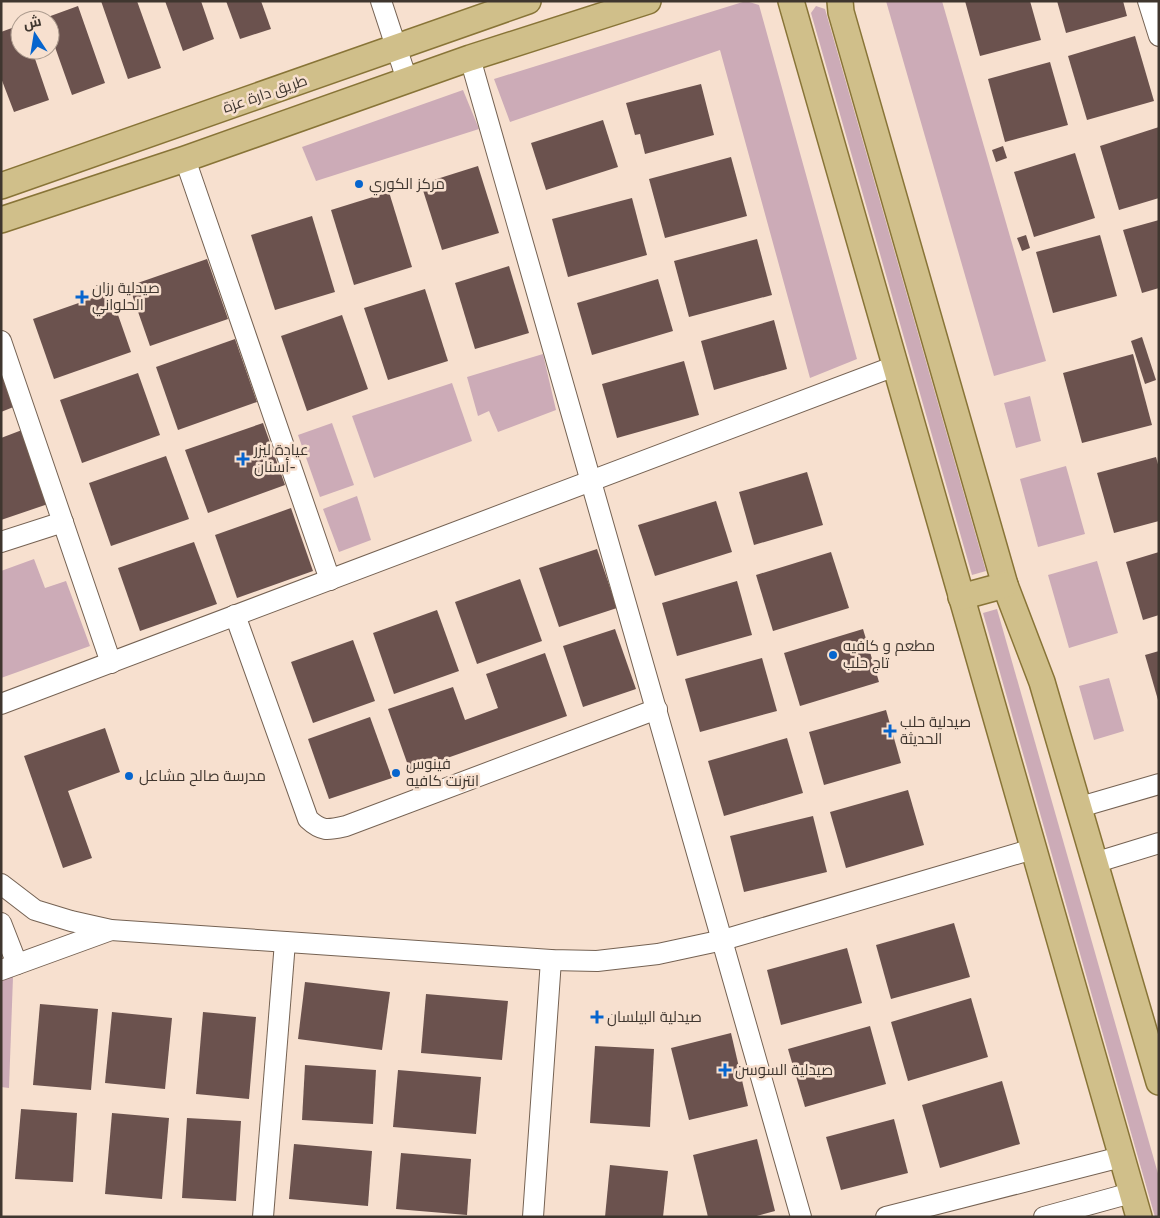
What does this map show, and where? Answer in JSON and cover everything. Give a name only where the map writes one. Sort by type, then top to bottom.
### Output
[{"type":"main road","name":"طريق دارة عزة","points":[[1,186],[528,1]]},
{"type":"main road","points":[[1,220],[185,159],[470,58],[648,1]]},
{"type":"main road","points":[[791,1],[1138,1217]]},
{"type":"main road","points":[[840,1],[841,12],[1005,585],[1042,682],[1159,1082]]},
{"type":"main road","points":[[961,597],[1005,585]]},
{"type":"street","points":[[381,1],[407,80]]},
{"type":"street","points":[[1148,1],[1159,36]]},
{"type":"street","points":[[470,58],[801,1217]]},
{"type":"street","points":[[185,159],[330,580]]},
{"type":"street","points":[[1,341],[111,662]]},
{"type":"street","points":[[1,704],[895,366]]},
{"type":"street","points":[[1,542],[63,522]]},
{"type":"street","points":[[235,615],[308,819],[317,827],[329,830],[346,826],[657,709]]},
{"type":"street","points":[[1080,807],[1159,784]]},
{"type":"street","points":[[1094,862],[1159,843]]},
{"type":"street","points":[[1,884],[35,910],[71,921],[112,930],[551,960],[596,961],[658,954],[723,940],[1033,849]]},
{"type":"street","points":[[1,923],[9,967],[112,930]]},
{"type":"street","points":[[263,1217],[285,942]]},
{"type":"street","points":[[533,1217],[551,960]]},
{"type":"street","points":[[886,1217],[1121,1157]]},
{"type":"street","points":[[1044,1217],[1132,1193]]},
{"type":"shaded area","points":[[746,1],[759,5],[857,359],[810,378],[720,50],[510,122],[494,79]]},
{"type":"shaded area","points":[[886,1],[942,1],[1046,361],[994,376]]},
{"type":"shaded area","points":[[816,6],[825,9],[986,571],[972,575],[811,13]]},
{"type":"shaded area","points":[[463,90],[479,129],[316,181],[302,147]]},
{"type":"shaded area","points":[[543,354],[556,410],[498,432],[489,411],[478,416],[467,377]]},
{"type":"shaded area","points":[[452,383],[472,441],[374,478],[352,416]]},
{"type":"shaded area","points":[[1030,396],[1041,441],[1016,448],[1004,403]]},
{"type":"shaded area","points":[[332,423],[354,485],[320,497],[298,435]]},
{"type":"shaded area","points":[[1066,466],[1085,534],[1038,547],[1020,479]]},
{"type":"shaded area","points":[[357,496],[371,540],[339,552],[323,509]]},
{"type":"shaded area","points":[[34,559],[45,588],[66,581],[90,646],[1,678],[1,571]]},
{"type":"shaded area","points":[[1097,561],[1118,633],[1069,648],[1048,575]]},
{"type":"shaded area","points":[[997,609],[1159,1177],[1159,1217],[1155,1217],[983,613]]},
{"type":"shaded area","points":[[1109,678],[1124,731],[1094,740],[1079,686]]},
{"type":"shaded area","points":[[1,975],[13,977],[9,1088],[1,1087]]},
{"type":"building","points":[[101,1],[137,1],[161,68],[128,79]]},
{"type":"building","points":[[165,1],[201,1],[214,39],[183,51]]},
{"type":"building","points":[[226,1],[261,1],[271,29],[240,39]]},
{"type":"building","points":[[965,1],[1030,1],[1041,40],[980,56]]},
{"type":"building","points":[[1057,1],[1123,1],[1127,16],[1066,33]]},
{"type":"building","points":[[78,6],[105,83],[72,95],[60,60],[60,13]]},
{"type":"building","points":[[10,29],[10,60],[35,60],[49,100],[14,112],[1,78],[1,32]]},
{"type":"building","points":[[1135,36],[1154,101],[1087,120],[1068,56]]},
{"type":"building","points":[[1050,62],[1068,125],[1005,142],[988,79]]},
{"type":"building","points":[[701,84],[714,135],[645,154],[640,134],[635,135],[626,103]]},
{"type":"building","points":[[603,120],[618,167],[546,190],[531,143]]},
{"type":"building","points":[[1159,127],[1159,198],[1119,210],[1100,146]]},
{"type":"building","points":[[1003,146],[1007,158],[996,162],[992,150]]},
{"type":"building","points":[[1075,153],[1095,218],[1034,237],[1014,172]]},
{"type":"building","points":[[731,157],[747,216],[665,238],[649,179]]},
{"type":"building","points":[[478,166],[499,233],[442,250],[421,184]]},
{"type":"building","points":[[389,192],[412,267],[354,285],[331,210]]},
{"type":"building","points":[[632,198],[647,255],[568,277],[552,219]]},
{"type":"building","points":[[312,216],[335,292],[275,310],[251,235]]},
{"type":"building","points":[[1159,220],[1159,288],[1142,293],[1123,230]]},
{"type":"building","points":[[1026,235],[1030,248],[1022,251],[1017,238]]},
{"type":"building","points":[[1100,235],[1117,296],[1053,313],[1036,252]]},
{"type":"building","points":[[757,239],[772,295],[689,317],[674,261]]},
{"type":"building","points":[[207,259],[228,319],[150,346],[129,286]]},
{"type":"building","points":[[509,266],[529,333],[475,349],[455,283]]},
{"type":"building","points":[[658,279],[673,331],[592,355],[577,303]]},
{"type":"building","points":[[425,289],[448,361],[388,380],[364,308]]},
{"type":"building","points":[[110,292],[131,352],[54,379],[33,319]]},
{"type":"building","points":[[342,315],[368,389],[307,411],[281,336]]},
{"type":"building","points":[[774,320],[787,369],[714,390],[701,341]]},
{"type":"building","points":[[1142,337],[1156,380],[1145,384],[1131,341]]},
{"type":"building","points":[[235,339],[257,402],[178,430],[156,367]]},
{"type":"building","points":[[1133,354],[1152,425],[1082,443],[1063,373]]},
{"type":"building","points":[[684,361],[699,415],[617,438],[602,384]]},
{"type":"building","points":[[1,364],[16,406],[1,412]]},
{"type":"building","points":[[138,373],[160,435],[82,463],[60,400]]},
{"type":"building","points":[[263,423],[285,485],[208,513],[185,450]]},
{"type":"building","points":[[22,430],[48,504],[1,520],[1,438]]},
{"type":"building","points":[[166,456],[189,519],[111,546],[89,483]]},
{"type":"building","points":[[1156,457],[1159,468],[1159,521],[1114,533],[1097,473]]},
{"type":"building","points":[[807,472],[823,525],[754,545],[739,492]]},
{"type":"building","points":[[716,501],[732,552],[655,576],[638,525]]},
{"type":"building","points":[[291,508],[313,571],[237,598],[215,535]]},
{"type":"building","points":[[194,542],[217,604],[140,631],[118,568]]},
{"type":"building","points":[[597,549],[617,608],[559,627],[539,568]]},
{"type":"building","points":[[831,552],[849,608],[773,631],[756,575]]},
{"type":"building","points":[[1159,552],[1159,615],[1143,620],[1126,562]]},
{"type":"building","points":[[520,579],[542,641],[477,664],[455,602]]},
{"type":"building","points":[[737,581],[752,635],[677,656],[662,603]]},
{"type":"building","points":[[437,610],[459,671],[394,694],[373,633]]},
{"type":"building","points":[[615,629],[636,689],[583,707],[563,646]]},
{"type":"building","points":[[863,629],[879,682],[800,706],[784,653]]},
{"type":"building","points":[[353,640],[375,701],[313,723],[291,662]]},
{"type":"building","points":[[1159,651],[1159,700],[1158,700],[1145,655]]},
{"type":"building","points":[[545,653],[567,716],[410,771],[388,709],[453,687],[465,720],[498,708],[486,674]]},
{"type":"building","points":[[762,658],[777,711],[700,732],[685,679]]},
{"type":"building","points":[[886,710],[901,763],[824,785],[809,732]]},
{"type":"building","points":[[370,717],[392,778],[329,799],[308,739]]},
{"type":"building","points":[[105,728],[120,772],[68,791],[92,858],[63,868],[24,756]]},
{"type":"building","points":[[787,738],[803,793],[724,816],[708,761]]},
{"type":"building","points":[[908,790],[924,845],[846,868],[830,812]]},
{"type":"building","points":[[813,816],[827,872],[744,892],[730,836]]},
{"type":"building","points":[[954,923],[970,977],[891,999],[876,945]]},
{"type":"building","points":[[847,948],[862,1003],[781,1025],[767,970]]},
{"type":"building","points":[[305,982],[390,992],[382,1050],[298,1039]]},
{"type":"building","points":[[426,994],[508,1001],[502,1060],[421,1053]]},
{"type":"building","points":[[971,998],[988,1057],[908,1081],[891,1022]]},
{"type":"building","points":[[40,1004],[98,1009],[91,1090],[33,1085]]},
{"type":"building","points":[[112,1012],[172,1018],[165,1089],[105,1083]]},
{"type":"building","points":[[203,1012],[256,1017],[249,1099],[196,1094]]},
{"type":"building","points":[[870,1026],[886,1084],[805,1107],[788,1049]]},
{"type":"building","points":[[731,1033],[748,1106],[689,1120],[671,1048]]},
{"type":"building","points":[[595,1046],[654,1049],[650,1127],[590,1123]]},
{"type":"building","points":[[305,1065],[376,1070],[373,1124],[302,1120]]},
{"type":"building","points":[[398,1070],[481,1077],[476,1134],[393,1127]]},
{"type":"building","points":[[1002,1081],[1020,1144],[940,1168],[922,1105]]},
{"type":"building","points":[[21,1109],[77,1113],[73,1182],[15,1179]]},
{"type":"building","points":[[112,1113],[169,1118],[162,1199],[105,1194]]},
{"type":"building","points":[[187,1118],[241,1121],[236,1201],[182,1198]]},
{"type":"building","points":[[894,1119],[908,1173],[841,1190],[826,1137]]},
{"type":"building","points":[[757,1139],[775,1211],[753,1217],[708,1217],[693,1155]]},
{"type":"building","points":[[294,1144],[372,1151],[368,1206],[289,1199]]},
{"type":"building","points":[[401,1153],[471,1159],[467,1215],[396,1209]]},
{"type":"building","points":[[610,1165],[668,1171],[663,1217],[605,1217]]},
{"type":"place","name":"مركز الكوري","points":[[359,184]]},
{"type":"place","name":"صيدلية رزان الحلواني","points":[[82,297]]},
{"type":"place","name":"عيادة ليزر أسنان-","points":[[243,459]]},
{"type":"place","name":"مطعم و كافيه تاج حلب","points":[[833,655]]},
{"type":"place","name":"صيدلية حلب الحديثة","points":[[890,731]]},
{"type":"place","name":"فينوس انترنت كافيه","points":[[396,773]]},
{"type":"place","name":"مدرسة صالح مشاعل","points":[[129,776]]},
{"type":"place","name":"صيدلية البيلسان","points":[[597,1017]]},
{"type":"place","name":"صيدلية السوسن","points":[[725,1070]]}]
